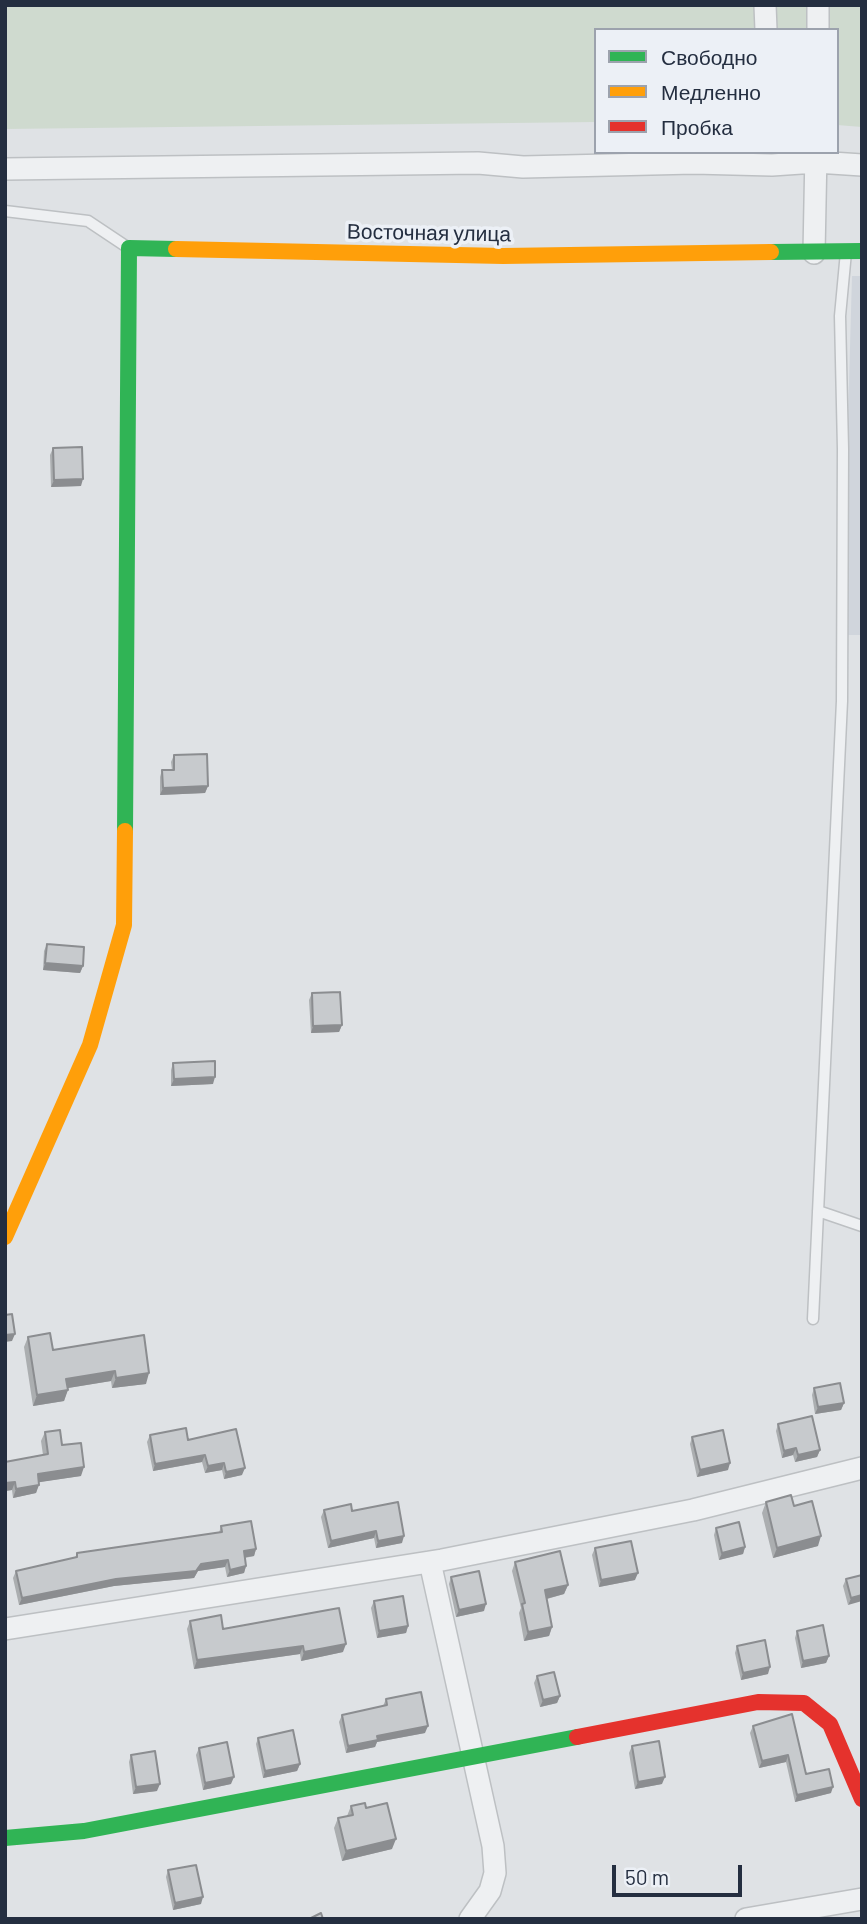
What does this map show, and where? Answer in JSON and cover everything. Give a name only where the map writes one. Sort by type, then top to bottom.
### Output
[{"type":"street","points":[[765,5],[766,28]]},
{"type":"street","points":[[818,5],[818,28]]},
{"type":"street","points":[[814,253],[816,157]]},
{"type":"street","points":[[5,169],[478,163],[523,167],[816,157],[862,165]]},
{"type":"street","points":[[5,1237],[89,1045],[124,925],[129,248]]},
{"type":"street","name":"Восточная улица","points":[[129,248],[503,256],[854,251]]},
{"type":"street","points":[[5,1629],[430,1562],[693,1510],[862,1468]]},
{"type":"street","points":[[430,1562],[493,1846],[495,1873],[490,1891],[470,1919]]},
{"type":"street","points":[[5,1839],[84,1831],[758,1702],[804,1703],[830,1724],[854,1758],[862,1799]]},
{"type":"street","points":[[747,1919],[862,1899]]},
{"type":"lane","points":[[5,211],[88,221],[129,248]]},
{"type":"lane","points":[[813,1320],[842,701],[843,449],[840,316],[854,251]]},
{"type":"lane","points":[[818,1212],[862,1226]]},
{"type":"shaded area","points":[[5,5],[862,5],[862,127],[839,125],[839,28],[594,28],[594,122],[5,129]]},
{"type":"shaded area","points":[[852,276],[862,276],[862,635],[842,635]]},
{"type":"building","points":[[82,447],[83,479],[54,480],[53,448]]},
{"type":"building","points":[[207,754],[208,786],[163,788],[162,770],[174,770],[174,755]]},
{"type":"building","points":[[47,944],[84,947],[83,966],[45,963]]},
{"type":"building","points":[[340,992],[342,1025],[313,1026],[312,993]]},
{"type":"building","points":[[215,1061],[215,1077],[174,1079],[173,1063]]},
{"type":"building","points":[[12,1314],[15,1334],[5,1335],[5,1315]]},
{"type":"building","points":[[50,1333],[53,1350],[144,1335],[149,1373],[116,1378],[115,1371],[66,1379],[68,1390],[37,1395],[28,1337]]},
{"type":"building","points":[[840,1383],[844,1403],[818,1407],[814,1388]]},
{"type":"building","points":[[812,1416],[820,1450],[798,1455],[796,1448],[784,1451],[778,1424]]},
{"type":"building","points":[[186,1428],[188,1440],[236,1429],[245,1468],[226,1472],[224,1463],[208,1466],[205,1455],[155,1464],[150,1435]]},
{"type":"building","points":[[60,1430],[62,1445],[81,1443],[84,1467],[38,1474],[39,1485],[16,1489],[15,1482],[5,1483],[5,1462],[48,1454],[45,1432]]},
{"type":"building","points":[[723,1430],[730,1463],[700,1470],[692,1437]]},
{"type":"building","points":[[791,1495],[794,1506],[812,1501],[821,1536],[777,1548],[766,1502]]},
{"type":"building","points":[[398,1502],[404,1536],[378,1541],[376,1531],[331,1541],[324,1510],[351,1504],[352,1511]]},
{"type":"building","points":[[251,1521],[256,1549],[244,1551],[246,1566],[230,1570],[228,1560],[201,1564],[196,1571],[116,1579],[22,1598],[16,1571],[77,1557],[77,1553],[222,1532],[221,1526]]},
{"type":"building","points":[[739,1522],[745,1547],[722,1553],[716,1528]]},
{"type":"building","points":[[631,1541],[638,1573],[601,1580],[595,1548]]},
{"type":"building","points":[[560,1551],[568,1585],[545,1590],[552,1627],[528,1632],[522,1604],[525,1603],[515,1562]]},
{"type":"building","points":[[479,1571],[486,1604],[459,1610],[451,1577]]},
{"type":"building","points":[[862,1575],[862,1595],[851,1598],[846,1579]]},
{"type":"building","points":[[403,1596],[408,1626],[379,1631],[374,1601]]},
{"type":"building","points":[[339,1608],[346,1644],[304,1652],[303,1646],[197,1660],[190,1621],[221,1615],[223,1629]]},
{"type":"building","points":[[823,1625],[829,1656],[803,1661],[797,1631]]},
{"type":"building","points":[[765,1640],[770,1667],[743,1673],[737,1646]]},
{"type":"building","points":[[554,1672],[560,1696],[543,1700],[537,1676]]},
{"type":"building","points":[[421,1692],[428,1726],[377,1736],[378,1740],[348,1746],[342,1715],[387,1705],[386,1699]]},
{"type":"building","points":[[792,1714],[806,1774],[829,1769],[833,1787],[797,1795],[788,1755],[762,1761],[753,1726]]},
{"type":"building","points":[[293,1730],[300,1764],[265,1771],[258,1738]]},
{"type":"building","points":[[659,1741],[665,1777],[638,1782],[632,1746]]},
{"type":"building","points":[[227,1742],[234,1777],[205,1783],[199,1748]]},
{"type":"building","points":[[155,1751],[160,1784],[136,1787],[131,1755]]},
{"type":"building","points":[[365,1803],[366,1808],[387,1803],[396,1839],[346,1851],[338,1818],[353,1815],[351,1806]]},
{"type":"building","points":[[196,1865],[203,1897],[175,1903],[168,1870]]},
{"type":"building","points":[[321,1913],[323,1919],[309,1919]]},
{"type":"traffic: fast","points":[[125,831],[129,248],[176,249]]},
{"type":"traffic: fast","points":[[771,252],[862,251]]},
{"type":"traffic: fast","points":[[5,1838],[84,1831],[577,1737]]},
{"type":"traffic: slow","points":[[176,249],[503,256],[771,252]]},
{"type":"traffic: slow","points":[[5,1237],[90,1045],[124,925],[125,831]]},
{"type":"traffic: jam","points":[[577,1737],[758,1702],[804,1703],[830,1724],[862,1799]]}]
